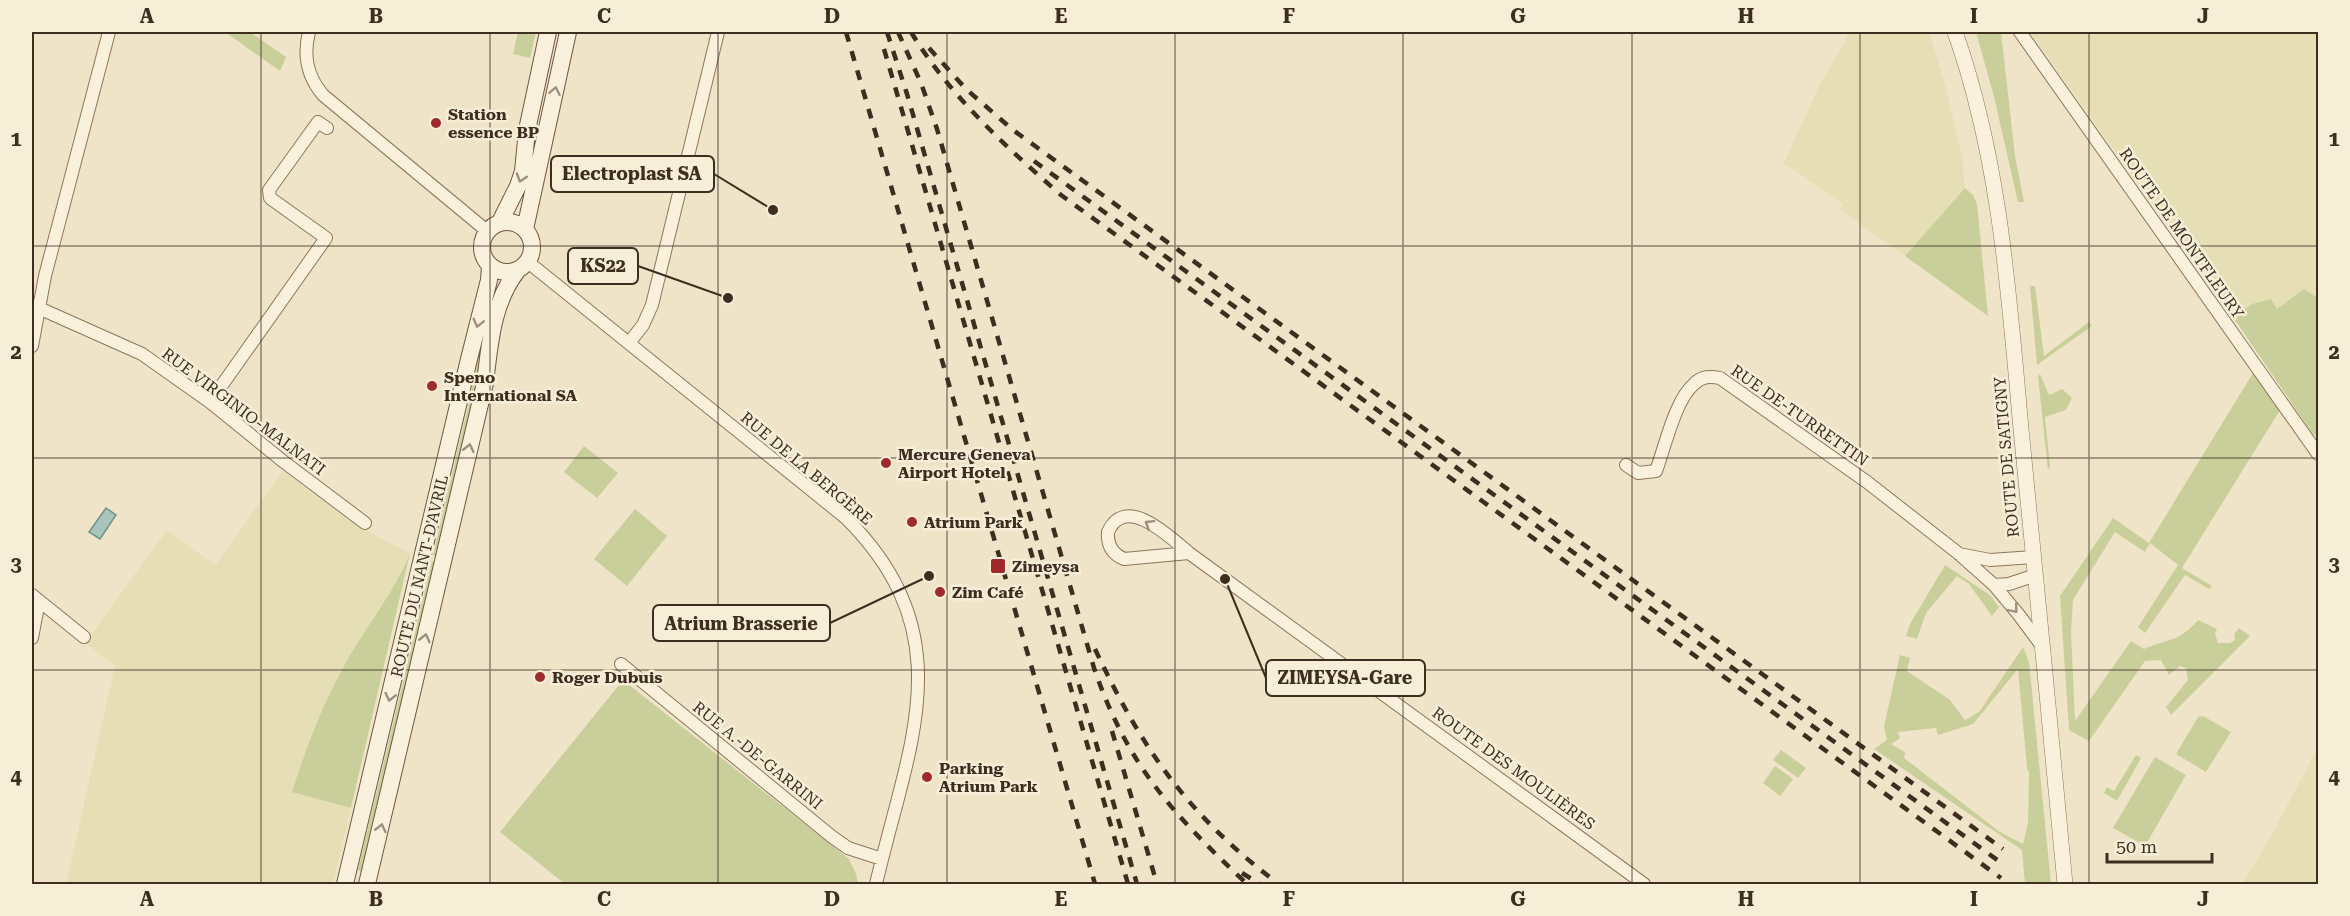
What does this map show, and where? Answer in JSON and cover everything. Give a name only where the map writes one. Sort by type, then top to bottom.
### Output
[{"type":"main road","points":[[494,227],[509,222],[525,229],[532,241],[531,256],[523,267],[508,273],[490,267],[484,259],[483,240],[494,227],[519,186],[548,32]]},
{"type":"main road","points":[[525,229],[568,32]]},
{"type":"main road","name":"ROUTE DU NANT-D'AVRIL","points":[[345,885],[489,280],[490,267]]},
{"type":"main road","name":"ROUTE DU NANT-D'AVRIL","points":[[367,885],[482,394],[499,300],[523,267]]},
{"type":"street","points":[[32,346],[35,307],[109,32]]},
{"type":"street","points":[[309,32],[306,45],[308,67],[313,81],[323,95],[494,227]]},
{"type":"street","points":[[629,344],[643,325],[652,305],[718,32]]},
{"type":"street","name":"ROUTE DE SATIGNY","points":[[1955,32],[1978,108],[1998,213],[2005,267],[2065,885]]},
{"type":"street","name":"ROUTE DE MONTFLEURY","points":[[2020,32],[2319,454]]},
{"type":"street","points":[[210,402],[326,238],[270,198],[269,190],[318,122],[327,128]]},
{"type":"street","name":"RUE DE LA BERGÈRE","points":[[523,267],[629,344],[846,518],[878,553],[897,585],[906,605],[917,650],[918,698],[908,756],[876,885]]},
{"type":"street","name":"RUE VIRGINIO-MALNATI","points":[[35,307],[142,354],[210,402],[364,523]]},
{"type":"street","name":"RUE DE-TURRETTIN","points":[[1626,465],[1638,473],[1656,471],[1679,408],[1688,391],[1701,379],[1713,376],[1725,381],[1867,482],[1958,553],[1994,585],[2043,647]]},
{"type":"street","name":"ROUTE DES MOULIÈRES","points":[[1189,553],[1124,559],[1111,549],[1108,532],[1111,525],[1119,518],[1129,515],[1136,516],[1172,539],[1644,885]]},
{"type":"street","name":"RUE DE-TURRETTIN","points":[[1958,553],[1990,560],[2034,557]]},
{"type":"street","points":[[1994,585],[2010,584],[2036,575]]},
{"type":"street","points":[[35,598],[84,637]]},
{"type":"street","points":[[32,638],[35,598]]},
{"type":"street","name":"RUE A.-DE-GARRINI","points":[[621,664],[831,836],[848,848],[882,859]]},
{"type":"shaded area","points":[[1847,32],[1929,32],[1944,81],[1962,156],[1965,188],[1905,256],[1840,210],[1843,204],[1784,163],[1819,86],[1848,36]]},
{"type":"shaded area","points":[[2030,32],[2318,32],[2318,298],[2304,289],[2277,310],[2271,299],[2252,304],[2233,317]]},
{"type":"shaded area","points":[[283,471],[347,519],[410,553],[292,791],[351,808],[333,884],[66,884],[115,666],[85,643],[167,530],[215,565]]},
{"type":"shaded area","points":[[2318,747],[2318,884],[2242,884],[2269,840]]},
{"type":"green space","points":[[225,32],[250,32],[286,57],[280,71]]},
{"type":"green space","points":[[518,32],[536,32],[530,58],[513,54]]},
{"type":"green space","points":[[1976,32],[2001,32],[2015,156],[2024,202],[2018,202],[1994,97]]},
{"type":"green space","points":[[1965,188],[1973,195],[1977,204],[1988,316],[1905,256]]},
{"type":"green space","points":[[2030,286],[2035,286],[2044,356],[2089,322],[2092,326],[2037,365]]},
{"type":"green space","points":[[2304,289],[2318,298],[2318,432],[2314,436],[2233,317],[2252,304],[2271,299],[2277,309]]},
{"type":"green space","points":[[492,307],[471,411],[436,557],[433,555],[471,394],[479,348]]},
{"type":"green space","points":[[2253,373],[2280,410],[2182,568],[2212,586],[2209,589],[2185,575],[2145,633],[2138,627],[2178,565],[2150,543],[2145,552],[2115,532],[2073,600],[2071,632],[2075,721],[2131,641],[2144,649],[2174,639],[2198,620],[2217,629],[2215,634],[2218,643],[2230,643],[2235,640],[2234,634],[2239,628],[2250,636],[2171,715],[2166,707],[2188,680],[2186,668],[2180,666],[2169,675],[2161,660],[2145,661],[2089,741],[2069,730],[2060,596],[2113,518],[2149,543]]},
{"type":"green space","points":[[2040,374],[2049,395],[2062,389],[2072,398],[2066,410],[2045,417],[2050,466],[2048,470],[2038,376]]},
{"type":"green space","points":[[584,446],[618,473],[597,498],[564,472]]},
{"type":"green space","points":[[635,509],[667,536],[627,586],[594,559]]},
{"type":"green space","points":[[410,553],[351,808],[292,792],[314,729],[335,683],[387,598]]},
{"type":"green space","points":[[432,561],[435,563],[362,872],[358,870]]},
{"type":"green space","points":[[1945,565],[1990,595],[1999,607],[1992,616],[1969,584],[1957,576],[1926,613],[1917,639],[1906,636],[1910,624]]},
{"type":"green space","points":[[2023,647],[2029,662],[2051,884],[2025,884],[2022,850],[1874,749],[1887,740],[1884,726],[1900,655],[1910,658],[1907,671],[1950,700],[1965,720],[1979,712]],"holes":[[[2018,669],[2029,773],[2028,823],[2023,844],[2000,832],[1904,758],[1905,752],[1891,744],[1900,738],[1898,732],[1936,728],[1938,735],[1973,724]]]},
{"type":"green space","points":[[623,680],[849,859],[858,884],[565,884],[500,832]]},
{"type":"green space","points":[[2203,716],[2231,732],[2206,772],[2176,754],[2198,717]]},
{"type":"green space","points":[[1781,750],[1806,768],[1798,778],[1773,760]]},
{"type":"green space","points":[[2136,755],[2141,758],[2117,801],[2104,793],[2107,787],[2114,791]]},
{"type":"green space","points":[[2155,757],[2186,775],[2145,846],[2113,828]]},
{"type":"green space","points":[[1775,766],[1793,779],[1780,796],[1763,783]]},
{"type":"water","points":[[106,508],[116,515],[100,539],[89,532]]},
{"type":"railway","points":[[846,32],[1095,884]]},
{"type":"railway","points":[[887,32],[1137,884]]},
{"type":"railway","points":[[898,32],[921,83],[937,129],[1094,668],[1107,703],[1122,734],[1156,787],[1197,835],[1247,884]]},
{"type":"railway","points":[[911,32],[961,99],[999,139],[1061,195],[2001,878]]},
{"type":"railway","points":[[929,48],[966,89],[1013,130],[2003,849]]},
{"type":"railway","points":[[884,49],[1128,884]]},
{"type":"railway","points":[[1034,161],[2000,862]]},
{"type":"railway","points":[[1095,649],[1149,749],[1170,778],[1217,831],[1276,882]]},
{"type":"railway","points":[[1112,731],[1157,884]]},
{"type":"railway","points":[[1242,873],[1260,884]]},
{"type":"place","name":"Station essence BP","points":[[436,123]]},
{"type":"place","name":"Electroplast SA","points":[[773,210]]},
{"type":"place","name":"KS22","points":[[728,298]]},
{"type":"place","name":"Speno International SA","points":[[432,386]]},
{"type":"place","name":"Mercure Geneva Airport Hotel","points":[[886,463]]},
{"type":"place","name":"Atrium Park","points":[[912,522]]},
{"type":"place","name":"Zimeysa","points":[[998,566]]},
{"type":"place","name":"Atrium Brasserie","points":[[929,576]]},
{"type":"place","name":"ZIMEYSA-Gare","points":[[1225,579]]},
{"type":"place","name":"Zim Café","points":[[940,592]]},
{"type":"place","name":"Roger Dubuis","points":[[540,677]]},
{"type":"place","name":"Parking Atrium Park","points":[[927,777]]}]
